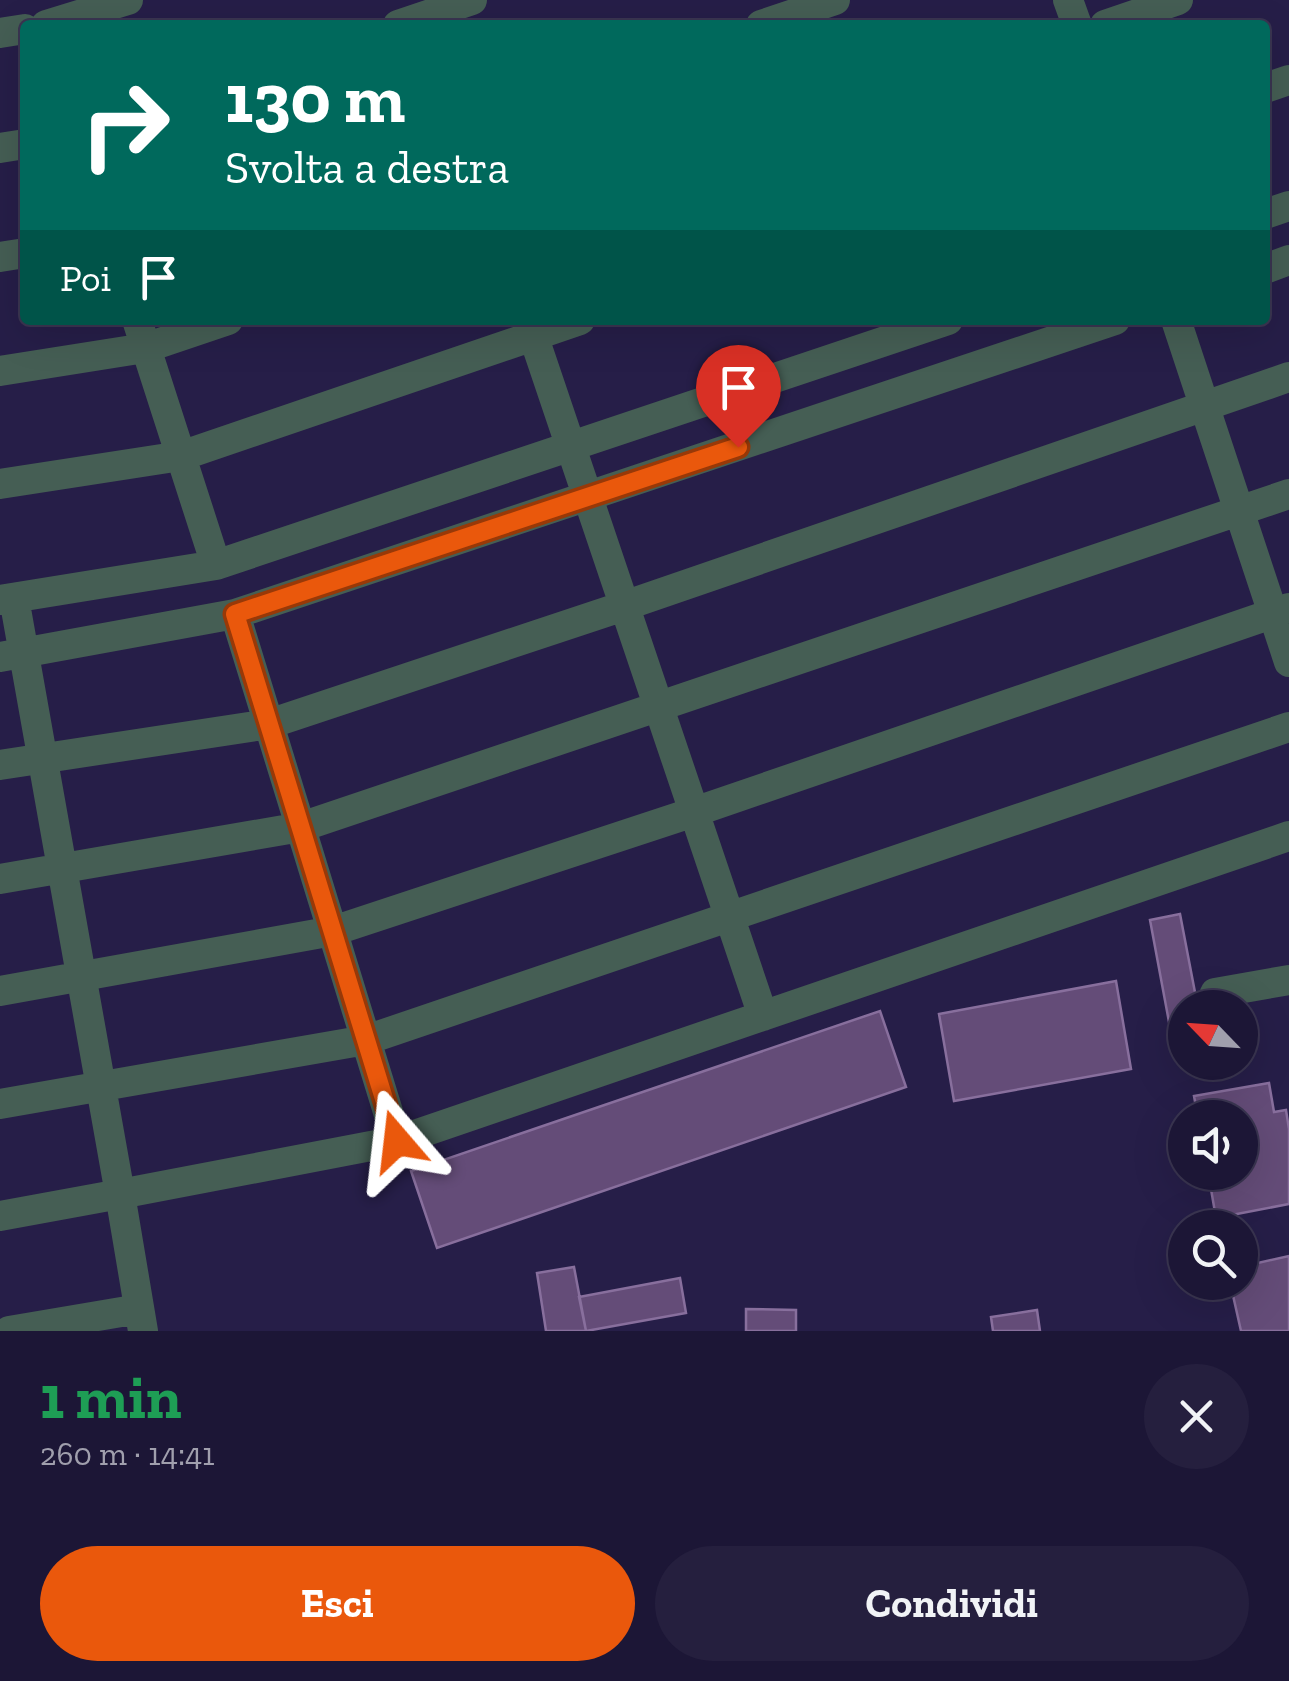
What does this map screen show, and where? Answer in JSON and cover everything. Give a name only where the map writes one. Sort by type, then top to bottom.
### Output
[{"type":"lane","points":[[58,18],[128,0]]},
{"type":"lane","points":[[418,16],[472,0]]},
{"type":"lane","points":[[775,20],[835,0]]},
{"type":"lane","points":[[1120,20],[1178,0]]},
{"type":"lane","points":[[0,371],[141,334],[197,325]]},
{"type":"lane","points":[[13,626],[235,614],[936,325]]},
{"type":"lane","points":[[13,626],[216,565],[579,472],[1097,325]]},
{"type":"lane","points":[[1178,325],[1239,511],[1281,610],[1289,662]]},
{"type":"lane","points":[[0,484],[181,456],[531,328],[762,1016]]},
{"type":"lane","points":[[141,334],[216,565]]},
{"type":"lane","points":[[0,765],[269,724],[1289,377]]},
{"type":"lane","points":[[0,879],[301,827],[1289,494]]},
{"type":"lane","points":[[0,991],[333,931],[694,812],[1281,610]]},
{"type":"lane","points":[[235,614],[397,1141]]},
{"type":"lane","points":[[9,1331],[141,1320],[64,868],[13,626]]},
{"type":"lane","points":[[0,1104],[366,1040],[1289,727]]},
{"type":"lane","points":[[0,1216],[397,1141],[1289,836]]},
{"type":"lane","points":[[1227,990],[1289,980]]},
{"type":"building","points":[[1180,914],[1195,990],[1168,990],[1168,1017],[1150,920]]},
{"type":"building","points":[[1116,981],[1131,1069],[954,1101],[939,1014]]},
{"type":"building","points":[[880,1011],[906,1087],[437,1248],[411,1171]]},
{"type":"building","points":[[1269,1083],[1274,1112],[1286,1110],[1289,1204],[1258,1210],[1215,1210],[1211,1190],[1258,1190],[1258,1100],[1195,1100],[1194,1096]]},
{"type":"building","points":[[1289,1256],[1289,1331],[1241,1331],[1234,1300],[1258,1300],[1258,1263]]},
{"type":"building","points":[[574,1267],[586,1331],[546,1331],[537,1273]]},
{"type":"building","points":[[680,1278],[686,1313],[586,1331],[579,1297]]},
{"type":"building","points":[[746,1309],[796,1310],[796,1331],[746,1331]]},
{"type":"building","points":[[1037,1310],[1040,1331],[993,1331],[991,1317]]},
{"type":"route","points":[[397,1141],[235,614],[738,447]]}]
